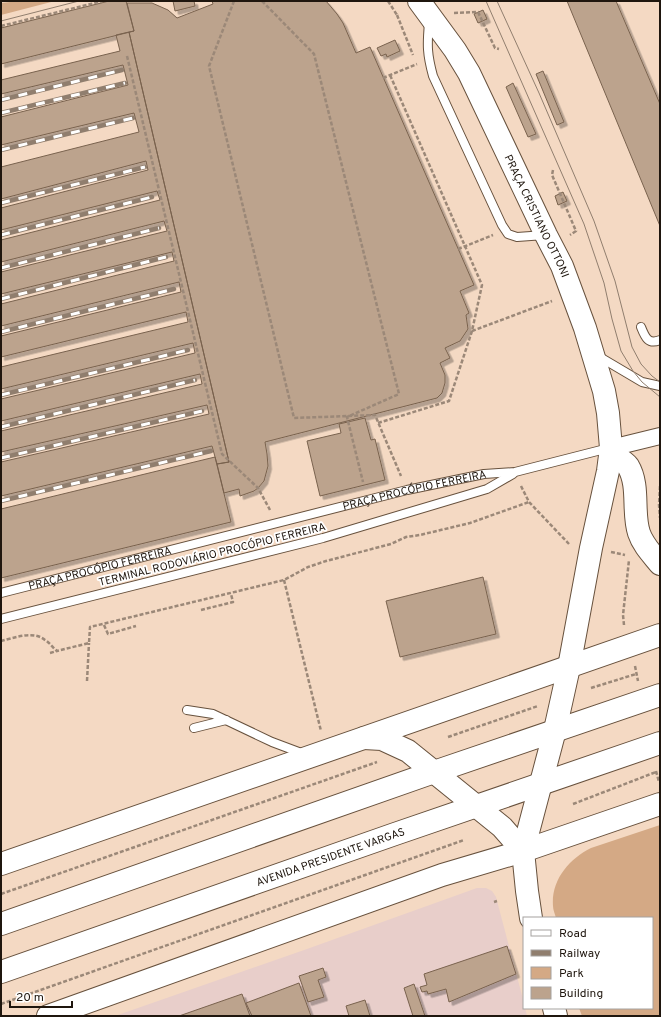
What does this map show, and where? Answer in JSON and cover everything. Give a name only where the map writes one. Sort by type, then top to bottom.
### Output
[{"type":"main road","name":"PRAÇA CRISTIANO OTTONI","points":[[424,8],[455,50],[469,73],[562,266],[585,328],[604,391],[608,414],[611,450]]},
{"type":"main road","points":[[611,450],[627,465],[632,476],[635,490],[635,513],[639,533],[647,548],[660,564]]},
{"type":"main road","points":[[531,917],[523,851],[555,730],[569,667],[611,450]]},
{"type":"main road","points":[[1,864],[660,635]]},
{"type":"main road","points":[[1,924],[434,772],[660,695]]},
{"type":"main road","points":[[363,738],[382,739],[408,751],[502,827],[523,851]]},
{"type":"main road","name":"AVENIDA PRESIDENTE VARGAS","points":[[1,972],[660,743]]},
{"type":"main road","points":[[48,1016],[442,875],[523,851],[660,804]]},
{"type":"street","points":[[611,450],[660,436]]},
{"type":"lane","points":[[424,8],[428,59],[433,76],[505,229],[508,234],[517,237],[549,241]]},
{"type":"lane","points":[[641,327],[644,336],[649,341],[655,342],[660,340]]},
{"type":"lane","points":[[592,353],[642,382],[660,386]]},
{"type":"lane","name":"PRAÇA PROCÓPIO FERREIRA","points":[[1,593],[408,490],[484,474],[515,472],[611,450]]},
{"type":"lane","name":"TERMINAL RODOVIÁRIO PROCÓPIO FERREIRA","points":[[1,619],[323,538],[487,489],[515,472]]},
{"type":"lane","points":[[188,710],[213,714],[272,742],[317,753]]},
{"type":"lane","points":[[194,728],[226,720]]},
{"type":"path","points":[[1,26],[103,1]]},
{"type":"path","points":[[234,1],[209,66],[294,418],[375,415],[408,490]]},
{"type":"path","points":[[262,1],[314,54],[399,394],[347,416],[363,482]]},
{"type":"path","points":[[424,8],[478,12],[495,48],[499,49]]},
{"type":"path","points":[[397,14],[414,57]]},
{"type":"path","points":[[127,56],[222,454],[258,488],[278,524]]},
{"type":"path","points":[[384,78],[428,59]]},
{"type":"path","points":[[378,423],[449,400],[472,331],[482,285],[390,75]]},
{"type":"path","points":[[549,241],[576,230],[552,175],[553,170]]},
{"type":"path","points":[[458,249],[505,229]]},
{"type":"path","points":[[472,331],[572,292]]},
{"type":"path","points":[[515,472],[529,502],[569,544]]},
{"type":"path","points":[[660,486],[660,518]]},
{"type":"path","points":[[87,681],[90,627],[104,625],[284,580],[308,567],[326,561],[391,544],[406,537],[420,535],[470,522],[529,502]]},
{"type":"path","points":[[624,625],[623,615],[629,555]]},
{"type":"path","points":[[284,580],[317,753]]},
{"type":"path","points":[[201,610],[233,602],[231,593]]},
{"type":"path","points":[[104,625],[108,634],[136,626]]},
{"type":"path","points":[[1,641],[24,635],[36,635],[44,639],[57,651]]},
{"type":"path","points":[[50,653],[89,643]]},
{"type":"path","points":[[634,663],[638,682]]},
{"type":"path","points":[[592,688],[636,674]]},
{"type":"path","points":[[448,737],[538,706]]},
{"type":"path","points":[[1,894],[378,762]]},
{"type":"path","points":[[655,767],[659,782]]},
{"type":"path","points":[[572,804],[656,772]]},
{"type":"path","points":[[1,1004],[464,840]]},
{"type":"shaded area","points":[[477,888],[486,888],[492,891],[496,897],[523,999],[523,1009],[525,1009],[527,1016],[115,1016]]},
{"type":"green space","points":[[19,1],[55,1],[1,15],[1,3]]},
{"type":"green space","points":[[660,825],[660,1016],[582,1016],[579,1009],[653,1009],[653,917],[556,917],[553,908],[553,896],[558,879],[569,864],[591,848]]},
{"type":"building","points":[[109,1],[126,1],[134,31],[1,64],[1,28]]},
{"type":"building","points":[[173,1],[194,1],[195,6],[175,11]]},
{"type":"building","points":[[212,1],[326,1],[343,23],[356,53],[370,47],[474,285],[460,291],[469,313],[466,315],[468,329],[460,341],[445,348],[450,358],[440,363],[445,375],[445,383],[442,393],[437,398],[265,442],[268,466],[264,481],[254,491],[240,496],[239,489],[224,493],[217,464],[229,462],[129,32],[134,31],[127,3],[152,3],[168,10],[177,18],[213,4]]},
{"type":"building","points":[[567,1],[616,1],[660,104],[660,226]]},
{"type":"building","points":[[483,10],[487,19],[478,23],[474,14]]},
{"type":"building","points":[[129,32],[229,462],[217,464],[212,446],[1,496],[1,462],[209,414],[207,405],[1,452],[1,431],[202,384],[200,374],[1,421],[1,399],[195,353],[193,343],[1,389],[1,367],[188,322],[186,312],[1,357],[1,336],[181,292],[179,282],[1,326],[1,304],[174,261],[172,252],[1,294],[1,272],[167,231],[164,221],[1,262],[1,240],[160,200],[157,191],[1,230],[1,208],[148,170],[146,161],[1,199],[1,167],[139,132],[134,113],[1,145],[1,117],[128,85],[123,65],[1,94],[1,80],[120,51],[116,35]]},
{"type":"building","points":[[395,40],[400,51],[387,57],[386,54],[381,56],[377,48]]},
{"type":"building","points":[[543,71],[564,122],[557,125],[536,74]]},
{"type":"building","points":[[513,83],[536,134],[528,137],[506,87]]},
{"type":"building","points":[[563,192],[567,201],[558,205],[555,196]]},
{"type":"building","points":[[365,418],[371,440],[375,439],[385,480],[320,496],[307,441],[341,433],[339,424]]},
{"type":"building","points":[[215,457],[231,522],[1,578],[1,509]]},
{"type":"building","points":[[483,577],[496,634],[400,657],[386,601]]},
{"type":"building","points":[[507,946],[516,974],[449,1002],[446,989],[428,994],[427,991],[422,992],[420,987],[427,985],[424,974]]},
{"type":"building","points":[[323,968],[326,977],[318,980],[324,997],[308,1002],[299,976]]},
{"type":"building","points":[[299,983],[311,1016],[252,1016],[246,1003]]},
{"type":"building","points":[[414,984],[425,1016],[413,1016],[404,988]]},
{"type":"building","points":[[242,994],[250,1016],[179,1016]]},
{"type":"building","points":[[365,1000],[370,1016],[349,1016],[346,1006]]},
{"type":"tram line","points":[[1,21],[79,1]]},
{"type":"tram line","points":[[486,1],[584,224],[604,283],[621,351],[633,371],[642,382],[660,397]]},
{"type":"tram line","points":[[497,1],[539,93],[594,221],[615,281],[632,347],[641,364],[660,382]]},
{"type":"railway","points":[[1,100],[122,70]]},
{"type":"railway","points":[[1,113],[125,83]]},
{"type":"railway","points":[[1,150],[133,118]]},
{"type":"railway","points":[[1,203],[145,167]]},
{"type":"railway","points":[[1,235],[152,197]]},
{"type":"railway","points":[[1,268],[159,228]]},
{"type":"railway","points":[[1,299],[166,257]]},
{"type":"railway","points":[[1,332],[174,289]]},
{"type":"railway","points":[[1,395],[188,350]]},
{"type":"railway","points":[[1,427],[195,380]]},
{"type":"railway","points":[[1,458],[202,411]]},
{"type":"railway","points":[[1,501],[211,451]]}]
